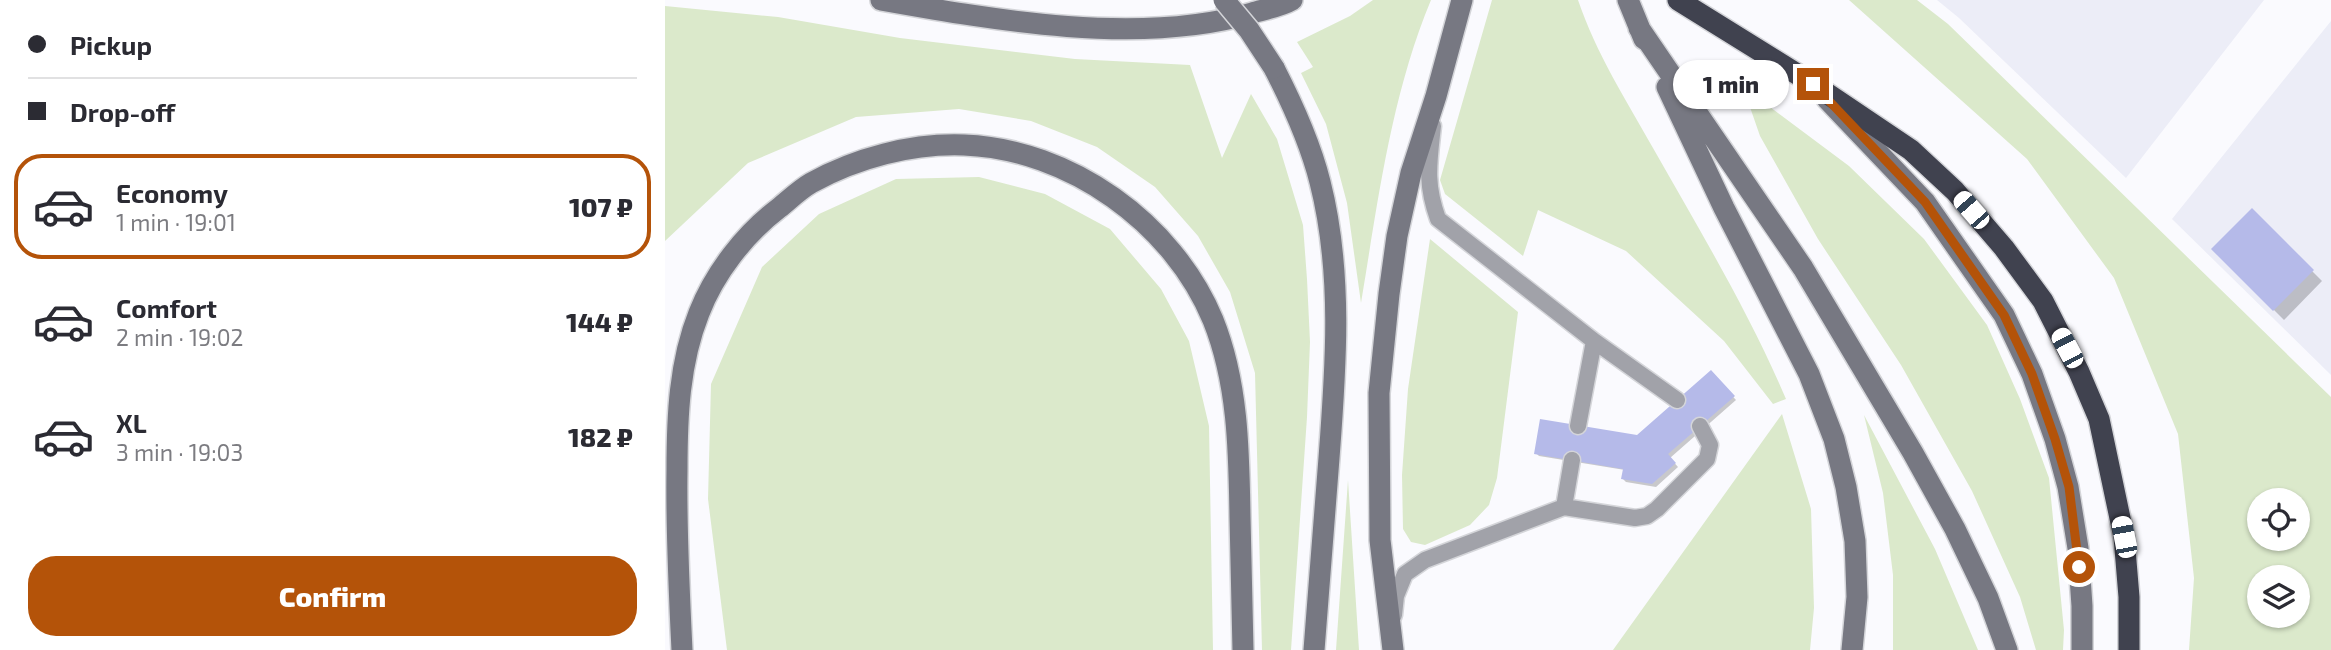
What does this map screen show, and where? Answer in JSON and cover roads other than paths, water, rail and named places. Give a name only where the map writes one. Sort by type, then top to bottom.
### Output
[{"type":"highway","points":[[1678,0],[1813,84],[1911,150],[1955,191],[2004,248],[2043,301],[2080,372],[2099,419],[2124,537],[2129,597],[2129,650]]},
{"type":"main road","points":[[881,0],[970,15],[1052,24],[1177,29],[1234,19],[1292,0]]},
{"type":"main road","points":[[1224,0],[1249,30],[1274,68],[1293,105],[1320,182],[1333,265],[1336,325],[1333,394],[1314,650]]},
{"type":"main road","points":[[1393,646],[1380,540],[1379,393],[1397,236],[1411,173],[1436,96],[1462,0]]},
{"type":"main road","points":[[1628,0],[1724,208],[1809,374],[1834,439],[1855,541],[1857,597],[1852,650]]},
{"type":"main road","points":[[1639,28],[1803,268],[1879,395],[1955,529],[1988,598],[2007,650]]},
{"type":"main road","points":[[1813,84],[1925,202],[2004,315],[2032,374],[2069,487],[2078,548],[2082,650]]},
{"type":"main road","points":[[681,650],[677,423],[683,366],[699,312],[726,263],[760,222],[809,184],[858,162],[907,149],[964,145],[1014,152],[1065,170],[1110,194],[1150,226],[1188,271],[1216,331],[1228,367],[1236,417],[1240,474],[1243,650]]},
{"type":"lane","points":[[1436,96],[1428,176],[1430,197],[1438,219],[1594,341],[1677,400]]},
{"type":"lane","points":[[1578,426],[1594,341]]},
{"type":"lane","points":[[1393,646],[1396,596],[1405,574],[1426,560],[1564,507],[1635,518],[1647,516],[1707,458],[1710,445],[1700,426]]},
{"type":"lane","points":[[1564,507],[1572,460]]}]
